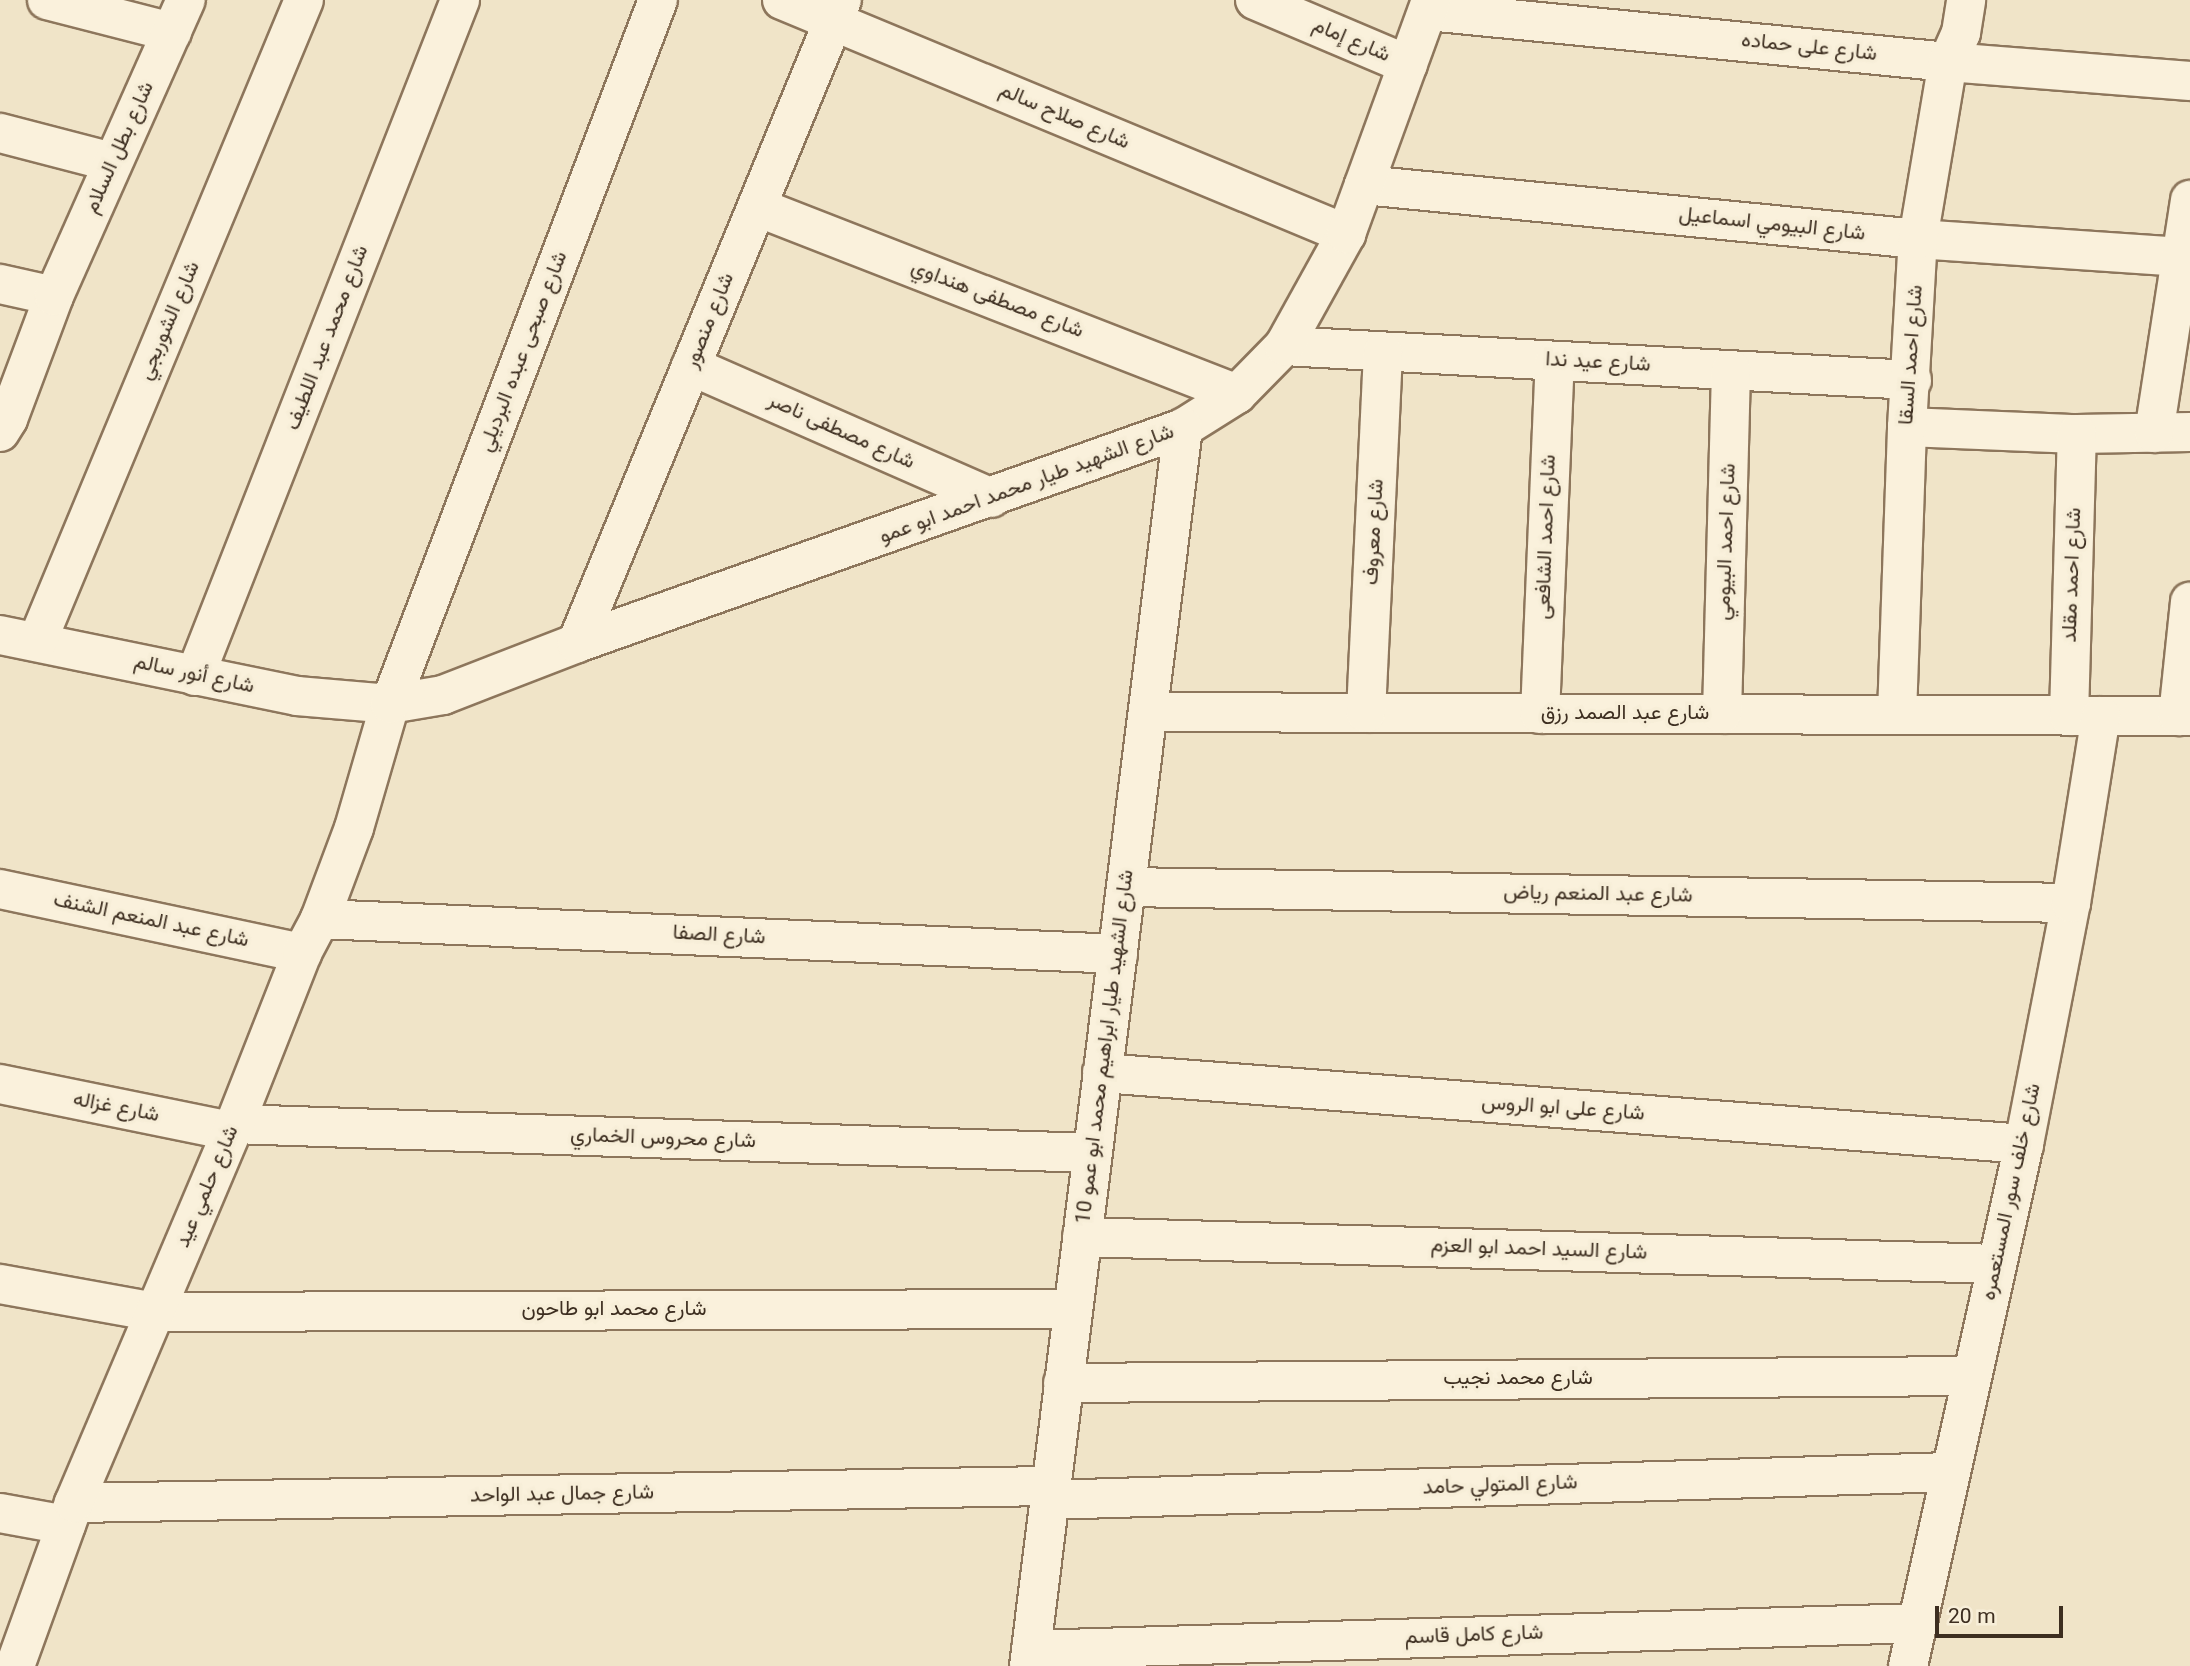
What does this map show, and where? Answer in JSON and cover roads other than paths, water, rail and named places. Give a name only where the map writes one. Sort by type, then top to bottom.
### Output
[{"type":"street","points":[[47,0],[179,16]]},
{"type":"street","name":"شارع الشوربجي","points":[[37,642],[304,0]]},
{"type":"street","name":"شارع محمد عبد اللطيف","points":[[195,676],[460,0]]},
{"type":"street","name":"شارع صبحى عبده البرديلي","points":[[390,704],[658,0]]},
{"type":"street","name":"شارع صلاح سالم","points":[[782,0],[838,10],[1346,234]]},
{"type":"street","name":"شارع إمام","points":[[1255,0],[1408,65]]},
{"type":"street","name":"شارع احمد السقا","points":[[1897,715],[1907,427],[1912,380],[1918,239],[1948,62],[1961,33],[1966,0]]},
{"type":"street","name":"شارع الشهيد طيار محمد احمد ابو عمو","points":[[390,704],[443,695],[577,643],[1183,428],[1237,394],[1284,346],[1346,234],[1429,5]]},
{"type":"street","name":"شارع على حماده","points":[[1429,5],[1948,62],[2190,81]]},
{"type":"street","name":"شارع منصور","points":[[577,643],[838,10]]},
{"type":"street","name":"شارع بطل السلام","points":[[0,432],[9,419],[54,296],[179,16]]},
{"type":"street","points":[[0,133],[112,162]]},
{"type":"street","name":"شارع البيومي اسماعيل","points":[[1364,185],[1918,239],[2181,257]]},
{"type":"street","points":[[1907,427],[2077,434],[2172,433],[2181,257],[2190,200]]},
{"type":"street","name":"شارع مصطفى هنداوي","points":[[757,207],[1237,394]]},
{"type":"street","points":[[0,284],[54,296]]},
{"type":"street","name":"شارع عيد ندا","points":[[1284,346],[1912,380]]},
{"type":"street","name":"شارع معروف","points":[[1366,713],[1383,352]]},
{"type":"street","name":"شارع احمد الشافعى","points":[[1540,713],[1555,361]]},
{"type":"street","name":"شارع مصطفى ناصر","points":[[691,366],[991,498]]},
{"type":"street","name":"شارع احمد البيومي","points":[[1722,714],[1731,370]]},
{"type":"street","name":"شارع الشهيد طيار ابراهيم محمد ابو عمو 10","points":[[1030,1658],[1183,428]]},
{"type":"street","name":"شارع احمد مقلد","points":[[2077,434],[2085,716]]},
{"type":"street","points":[[2184,716],[2190,602]]},
{"type":"street","name":"شارع أنور سالم","points":[[0,635],[297,696],[390,704]]},
{"type":"street","name":"شارع حلمي عيد","points":[[15,1666],[70,1514],[233,1128],[302,953],[320,919],[371,776],[390,704]]},
{"type":"street","name":"شارع عبد الصمد رزق","points":[[1149,712],[2184,716]]},
{"type":"street","name":"شارع خلف سور المستعمره","points":[[1908,1666],[2024,1144],[2071,903],[2085,716]]},
{"type":"street","name":"شارع عبد المنعم رياض","points":[[1126,887],[2071,903]]},
{"type":"street","name":"شارع عبد المنعم الشنف","points":[[0,889],[302,953]]},
{"type":"street","name":"شارع الصفا","points":[[320,919],[1118,954]]},
{"type":"street","name":"شارع على ابو الروس","points":[[1102,1073],[2024,1144]]},
{"type":"street","name":"شارع غزاله","points":[[0,1084],[233,1128]]},
{"type":"street","name":"شارع محروس الخماري","points":[[233,1128],[1092,1153]]},
{"type":"street","name":"شارع السيد احمد ابو العزم","points":[[1082,1237],[1997,1264]]},
{"type":"street","name":"شارع محمد ابو طاحون","points":[[0,1284],[155,1312],[1073,1308]]},
{"type":"street","name":"شارع محمد نجيب","points":[[1063,1382],[1972,1376]]},
{"type":"street","name":"شارع المتولي حامد","points":[[1050,1493],[1950,1472]]},
{"type":"street","name":"شارع جمال عبد الواحد","points":[[0,1513],[70,1514],[1050,1493]]},
{"type":"street","name":"شارع كامل قاسم","points":[[1030,1658],[1918,1623]]}]
